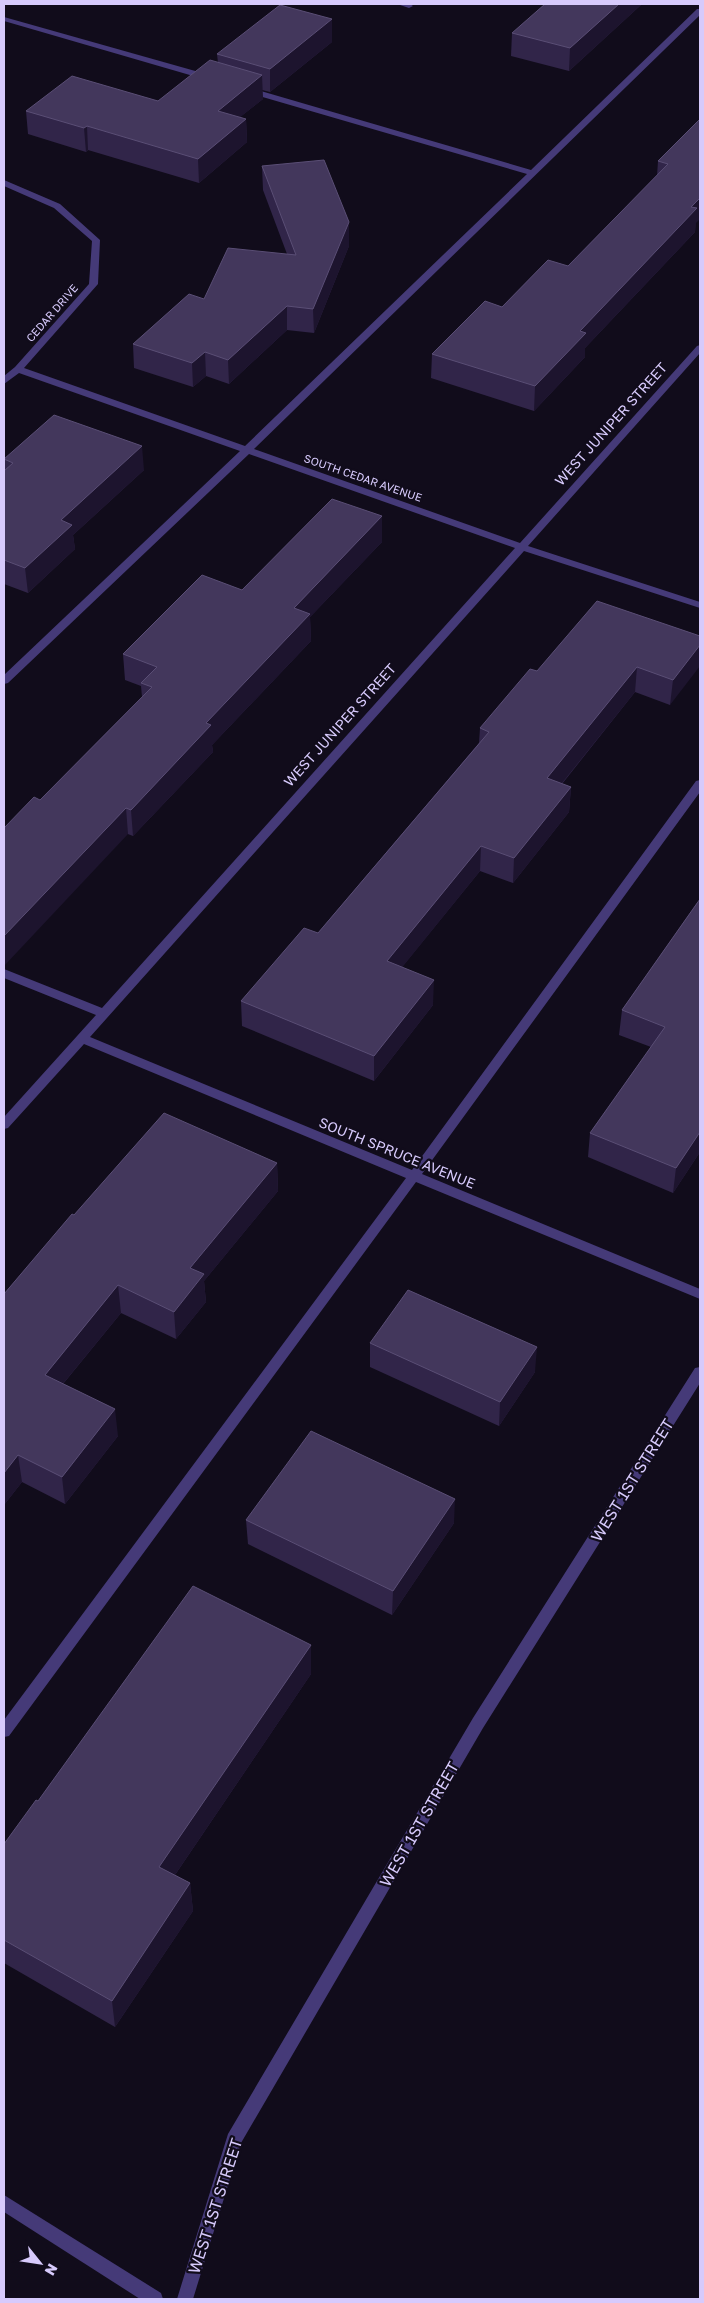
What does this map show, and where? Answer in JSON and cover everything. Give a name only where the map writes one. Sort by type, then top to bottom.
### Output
[{"type":"street","points":[[4,681],[247,450],[700,11]]},
{"type":"street","points":[[4,19],[221,82]]},
{"type":"street","points":[[240,87],[534,172]]},
{"type":"street","name":"CEDAR DRIVE","points":[[4,183],[57,206],[96,240],[94,284],[18,370],[4,381]]},
{"type":"street","name":"WEST JUNIPER STREET","points":[[4,1125],[105,1014],[302,790],[700,348]]},
{"type":"street","name":"SOUTH CEDAR AVENUE","points":[[18,370],[521,547],[700,605]]},
{"type":"street","points":[[4,1731],[414,1176],[700,784]]},
{"type":"street","points":[[4,973],[105,1014]]},
{"type":"street","name":"SOUTH SPRUCE AVENUE","points":[[82,1039],[700,1294]]},
{"type":"street","name":"WEST 1ST STREET","points":[[185,2299],[234,2140],[478,1723],[700,1372]]},
{"type":"street","points":[[4,2203],[155,2299]]},
{"type":"building","points":[[545,4],[619,4],[570,48],[512,33]]},
{"type":"building","points":[[280,5],[332,19],[270,69],[217,54]]},
{"type":"building","points":[[210,60],[262,75],[218,111],[246,119],[198,159],[87,126],[84,128],[26,111],[72,76],[158,101]]},
{"type":"building","points":[[700,119],[700,198],[691,207],[697,208],[580,331],[586,333],[535,386],[432,354],[485,301],[502,307],[548,260],[568,266],[668,164],[658,161]]},
{"type":"building","points":[[324,160],[349,222],[313,309],[287,306],[228,360],[205,352],[192,363],[133,344],[189,294],[204,299],[228,248],[296,255],[262,166]]},
{"type":"building","points":[[54,415],[142,446],[61,520],[72,525],[25,568],[4,560],[4,471],[13,463],[4,459]]},
{"type":"building","points":[[332,499],[382,516],[294,608],[310,614],[206,723],[211,725],[131,810],[126,808],[4,936],[4,828],[34,797],[40,800],[152,687],[141,683],[157,667],[123,654],[202,575],[242,590]]},
{"type":"building","points":[[597,601],[700,636],[700,645],[673,680],[637,667],[547,778],[571,787],[514,858],[481,846],[387,961],[434,980],[374,1056],[241,1001],[304,928],[318,933],[489,732],[480,728],[530,669],[537,671]]},
{"type":"building","points":[[700,899],[700,1132],[676,1168],[590,1133],[665,1027],[622,1010]]},
{"type":"building","points":[[164,1113],[277,1163],[190,1268],[204,1274],[174,1312],[118,1285],[45,1375],[115,1409],[62,1477],[18,1455],[4,1473],[4,1294],[72,1214],[74,1215]]},
{"type":"building","points":[[408,1290],[537,1347],[500,1402],[370,1343]]},
{"type":"building","points":[[311,1431],[455,1499],[393,1591],[246,1520]]},
{"type":"building","points":[[193,1586],[311,1645],[159,1867],[190,1883],[112,2001],[4,1940],[4,1844],[36,1800],[38,1801]]}]
